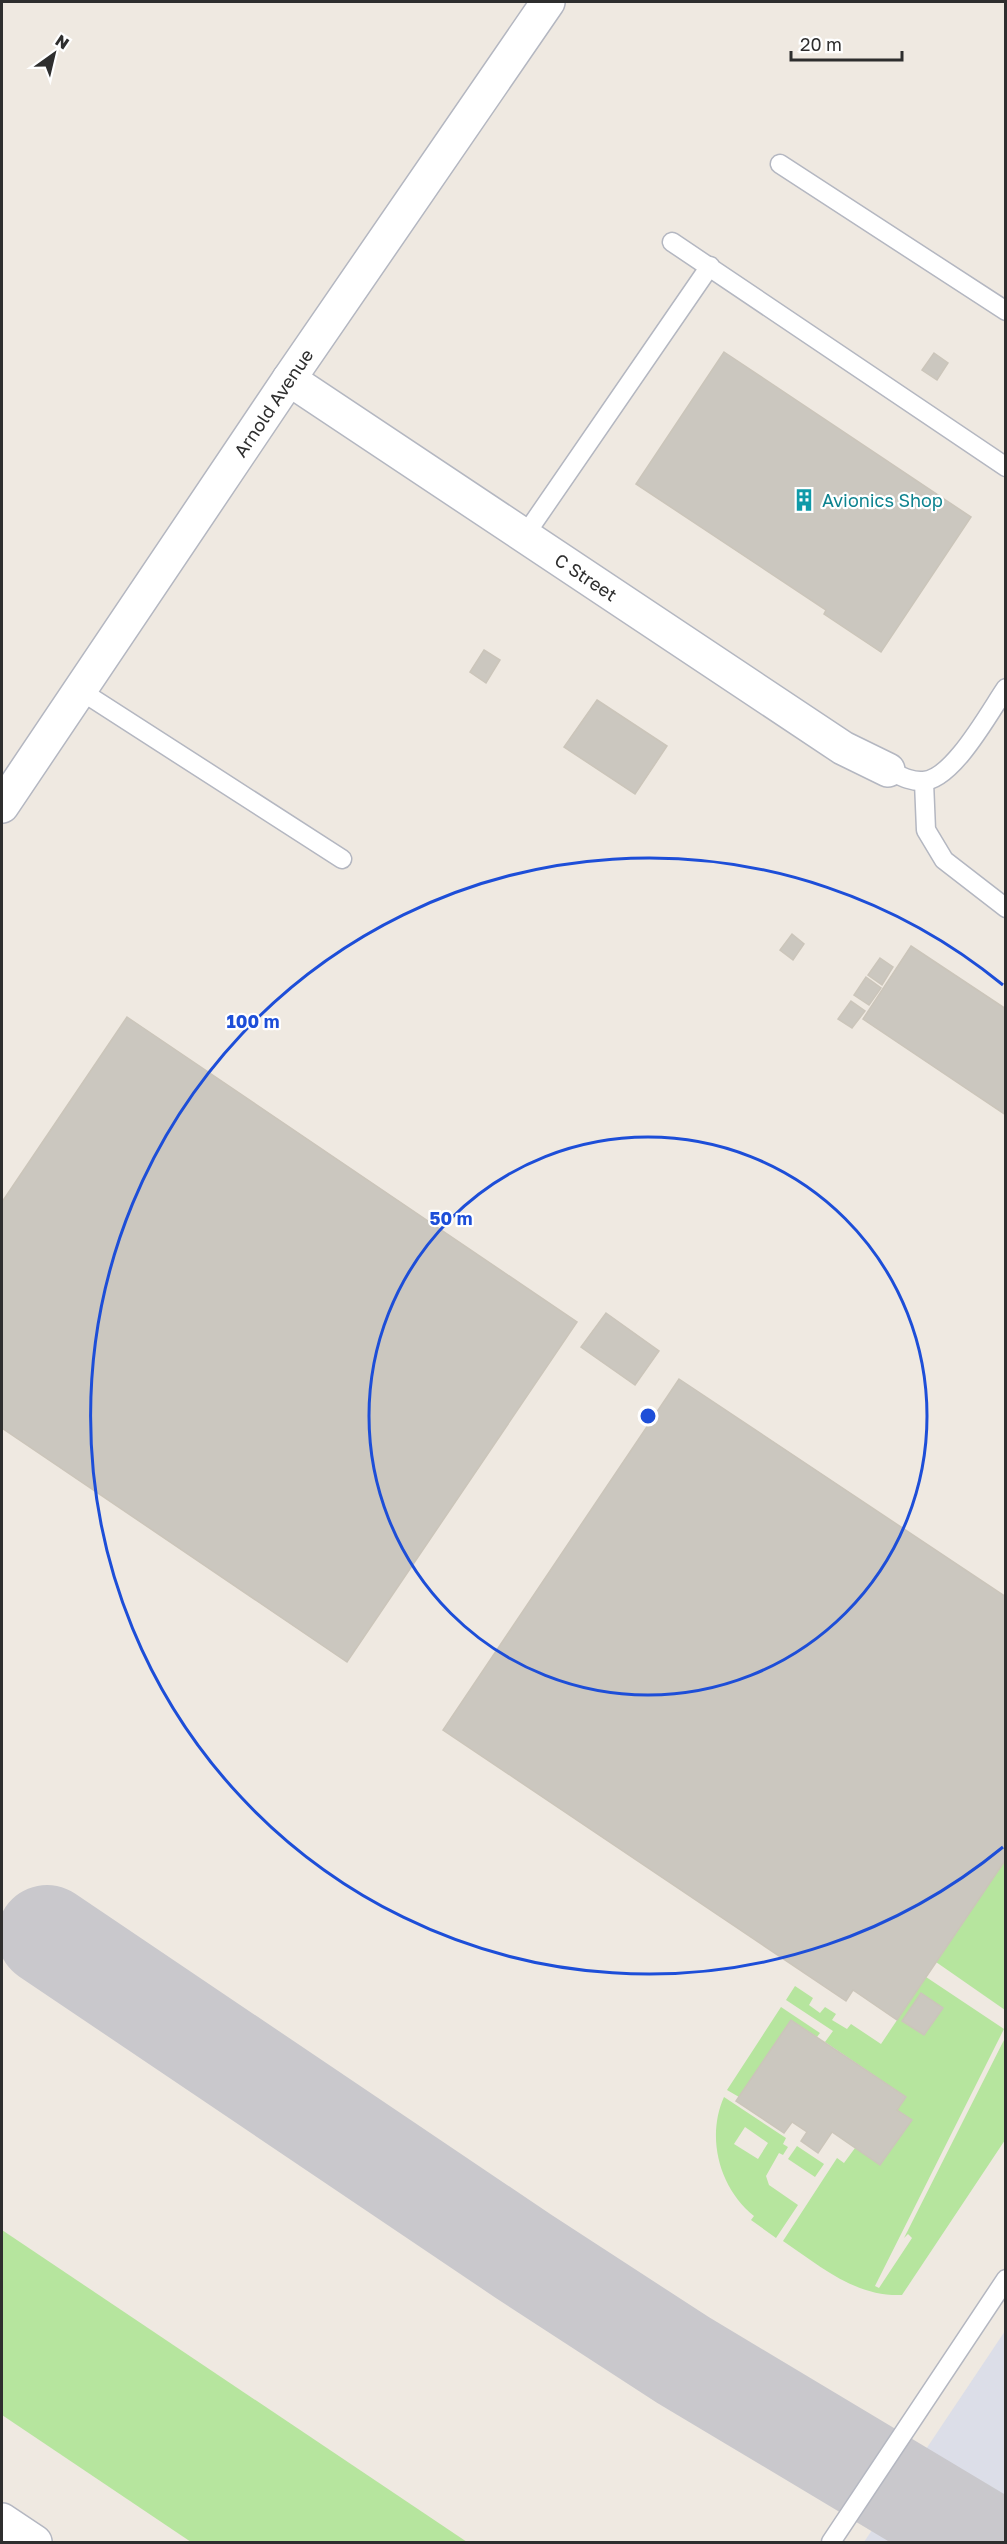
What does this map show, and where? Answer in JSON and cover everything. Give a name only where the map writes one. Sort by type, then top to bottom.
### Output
[{"type":"street","name":"Arnold Avenue","points":[[2,806],[78,689],[289,378],[548,2]]},
{"type":"street","name":"C Street","points":[[289,378],[843,748],[888,770]]},
{"type":"street","points":[[2,2520],[35,2542]]},
{"type":"lane","points":[[780,164],[1005,311]]},
{"type":"lane","points":[[672,242],[1005,467]]},
{"type":"lane","points":[[525,535],[710,266]]},
{"type":"lane","points":[[888,770],[908,779],[924,782],[935,777],[952,764],[1005,688]]},
{"type":"lane","points":[[78,689],[342,859]]},
{"type":"lane","points":[[924,782],[926,830],[944,860],[1005,908]]},
{"type":"lane","points":[[831,2542],[1005,2279]]},
{"type":"shaded area","points":[[1005,2331],[1005,2542],[864,2542]]},
{"type":"green space","points":[[1005,1859],[1005,2010],[936,1962]]},
{"type":"green space","points":[[926,1977],[1004,2029],[875,2286],[879,2288],[912,2238],[908,2234],[904,2238],[1005,2038],[1005,2140],[902,2295],[869,2291],[853,2285],[825,2270],[783,2241],[837,2158],[844,2163],[855,2148],[880,2164],[912,2120],[897,2110],[906,2097],[825,2042],[833,2031],[786,2000],[795,1986],[813,1998],[809,2005],[820,2013],[825,2007],[836,2014],[832,2020],[847,2029],[851,2024],[881,2044]],"holes":[[[921,1993],[943,2008],[924,2035],[903,2021]]]},
{"type":"green space","points":[[781,2007],[820,2033],[817,2037],[791,2020],[739,2097],[727,2090]]},
{"type":"green space","points":[[724,2097],[786,2138],[783,2144],[788,2147],[783,2155],[779,2153],[766,2176],[769,2185],[798,2205],[776,2238],[751,2220],[754,2216],[732,2191],[724,2177],[716,2145],[719,2112]],"holes":[[[745,2127],[768,2143],[758,2159],[734,2144]]]},
{"type":"green space","points":[[797,2146],[824,2164],[815,2177],[788,2159]]},
{"type":"green space","points":[[2,2230],[467,2542],[191,2542],[2,2415]]},
{"type":"building","name":"Avionics Shop","points":[[724,352],[971,517],[881,652],[824,614],[826,610],[636,484]]},
{"type":"building","points":[[934,353],[948,363],[937,380],[922,370]]},
{"type":"building","points":[[484,650],[500,660],[486,683],[470,672]]},
{"type":"building","points":[[597,700],[667,746],[635,794],[564,747]]},
{"type":"building","points":[[792,934],[804,944],[793,960],[780,950]]},
{"type":"building","points":[[911,946],[1006,1009],[1006,1115],[863,1019]]},
{"type":"building","points":[[880,958],[893,967],[882,985],[868,975]]},
{"type":"building","points":[[866,977],[881,988],[869,1005],[854,995]]},
{"type":"building","points":[[851,1001],[865,1011],[852,1028],[838,1019]]},
{"type":"building","points":[[127,1017],[577,1322],[347,1662],[2,1428],[2,1202]]},
{"type":"building","points":[[606,1313],[659,1351],[635,1385],[581,1347]]},
{"type":"building","points":[[679,1379],[1006,1597],[1006,1859],[897,2020],[853,1990],[846,2001],[443,1730]]},
{"type":"building","points":[[921,1993],[943,2008],[924,2035],[902,2021]]},
{"type":"building","points":[[791,2020],[906,2097],[897,2110],[912,2120],[880,2165],[832,2132],[818,2153],[801,2141],[807,2132],[792,2122],[784,2133],[736,2101]]},
{"type":"taxiway","points":[[47,1935],[523,2256],[683,2360],[987,2542]]},
{"type":"place","name":"Avionics Shop","points":[[804,500]]}]
